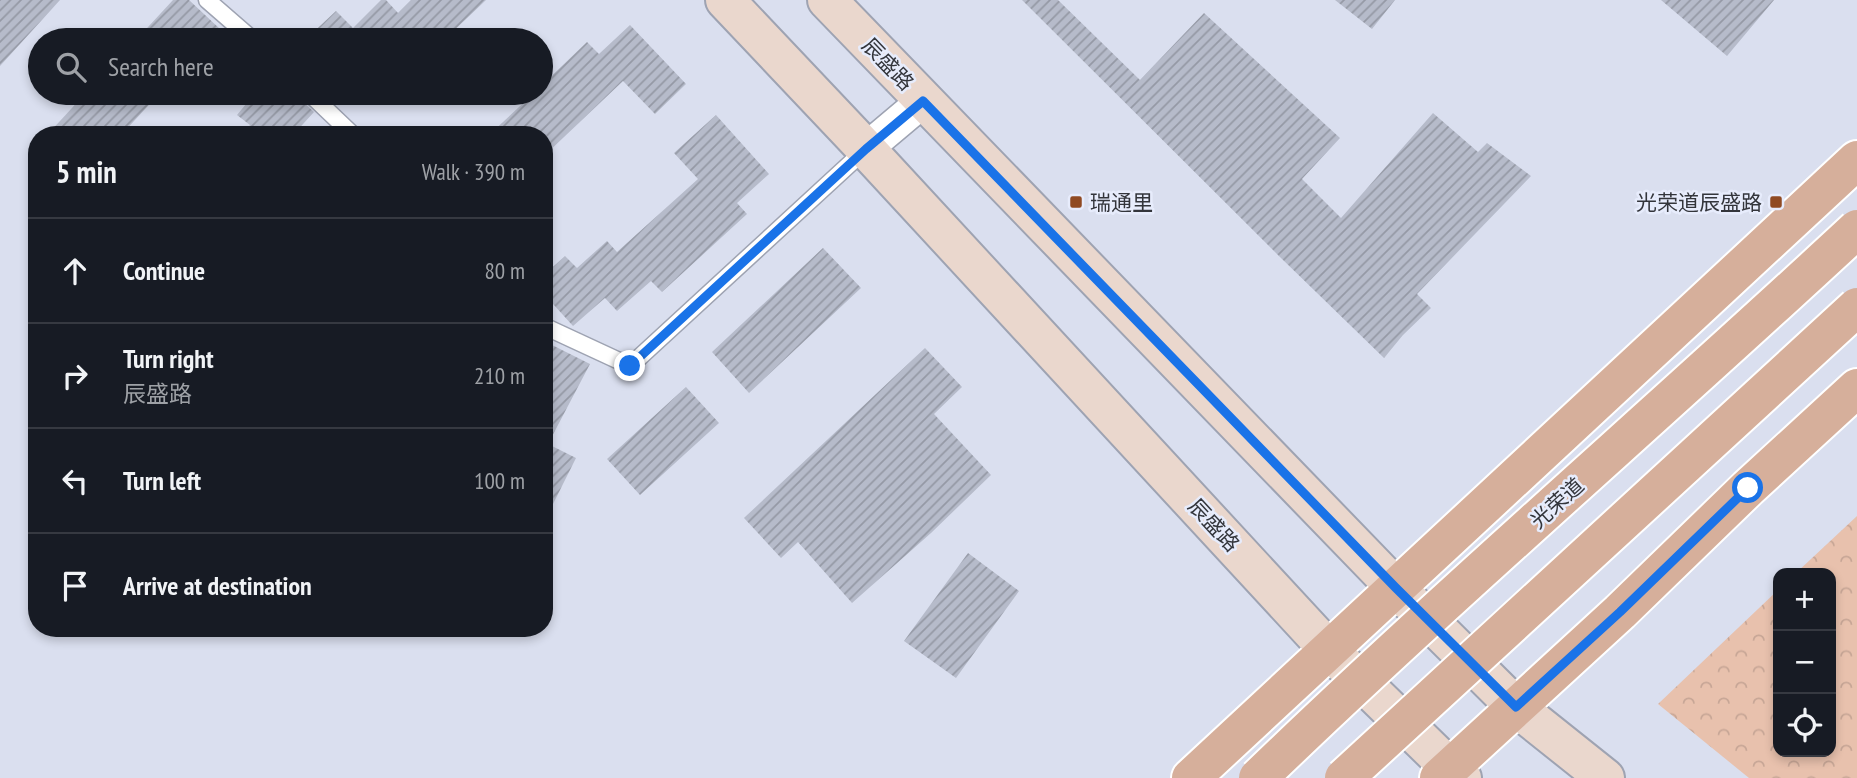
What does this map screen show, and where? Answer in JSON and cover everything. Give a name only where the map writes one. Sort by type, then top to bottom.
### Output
[{"type":"main road","name":"辰盛路","points":[[725,0],[1329,650],[1450,775]]},
{"type":"main road","name":"辰盛路","points":[[827,0],[1396,588],[1516,707],[1605,778]]},
{"type":"main road","points":[[1191,778],[1857,160]]},
{"type":"main road","name":"光荣道","points":[[1258,778],[1358,682],[1857,229]]},
{"type":"main road","points":[[1344,778],[1857,307]]},
{"type":"main road","points":[[1450,775],[1516,707],[1857,387]]},
{"type":"street","points":[[866,149],[923,101]]},
{"type":"lane","points":[[208,0],[240,28]]},
{"type":"lane","points":[[322,105],[344,126]]},
{"type":"lane","points":[[553,330],[630,366],[866,149]]},
{"type":"green space","points":[[1857,516],[1857,778],[1749,778],[1658,704],[1773,595],[1773,757],[1836,757],[1836,568],[1801,568]]},
{"type":"building","points":[[0,0],[60,0],[35,28],[28,28],[28,35],[0,66]]},
{"type":"building","points":[[173,0],[189,0],[219,28],[147,28]]},
{"type":"building","points":[[381,0],[386,0],[398,13],[411,0],[486,0],[457,28],[353,28]]},
{"type":"building","points":[[1022,0],[1058,0],[1140,80],[1204,13],[1340,138],[1302,179],[1341,218],[1433,113],[1478,152],[1487,143],[1531,176],[1417,294],[1431,308],[1384,358]]},
{"type":"building","points":[[1335,0],[1395,0],[1372,29]]},
{"type":"building","points":[[1661,0],[1774,0],[1727,56]]},
{"type":"building","points":[[336,11],[353,28],[318,28]]},
{"type":"building","points":[[630,25],[686,84],[655,114],[623,81],[553,147],[553,126],[499,126],[521,105],[553,105],[553,75],[587,42],[599,54]]},
{"type":"building","points":[[75,105],[149,105],[129,126],[55,126]]},
{"type":"building","points":[[245,105],[307,105],[314,112],[301,126],[249,126],[237,115]]},
{"type":"building","points":[[716,115],[769,174],[737,203],[747,214],[662,292],[651,281],[617,311],[605,298],[573,326],[553,304],[553,267],[565,256],[577,268],[607,241],[617,252],[698,179],[674,153]]},
{"type":"building","points":[[823,248],[861,288],[749,393],[712,352]]},
{"type":"building","points":[[553,346],[590,364],[553,434]]},
{"type":"building","points":[[925,348],[962,387],[934,414],[991,475],[852,603],[798,542],[781,558],[744,518]]},
{"type":"building","points":[[686,387],[719,423],[640,495],[607,459]]},
{"type":"building","points":[[553,446],[576,458],[553,504]]},
{"type":"building","points":[[968,553],[1019,591],[956,678],[904,641]]},
{"type":"place","name":"瑞通里","points":[[1076,202]]},
{"type":"place","name":"光荣道辰盛路","points":[[1776,202]]},
{"type":"route","points":[[630,366],[866,149],[923,101],[1396,588],[1516,707],[1620,612],[1748,488]]}]
